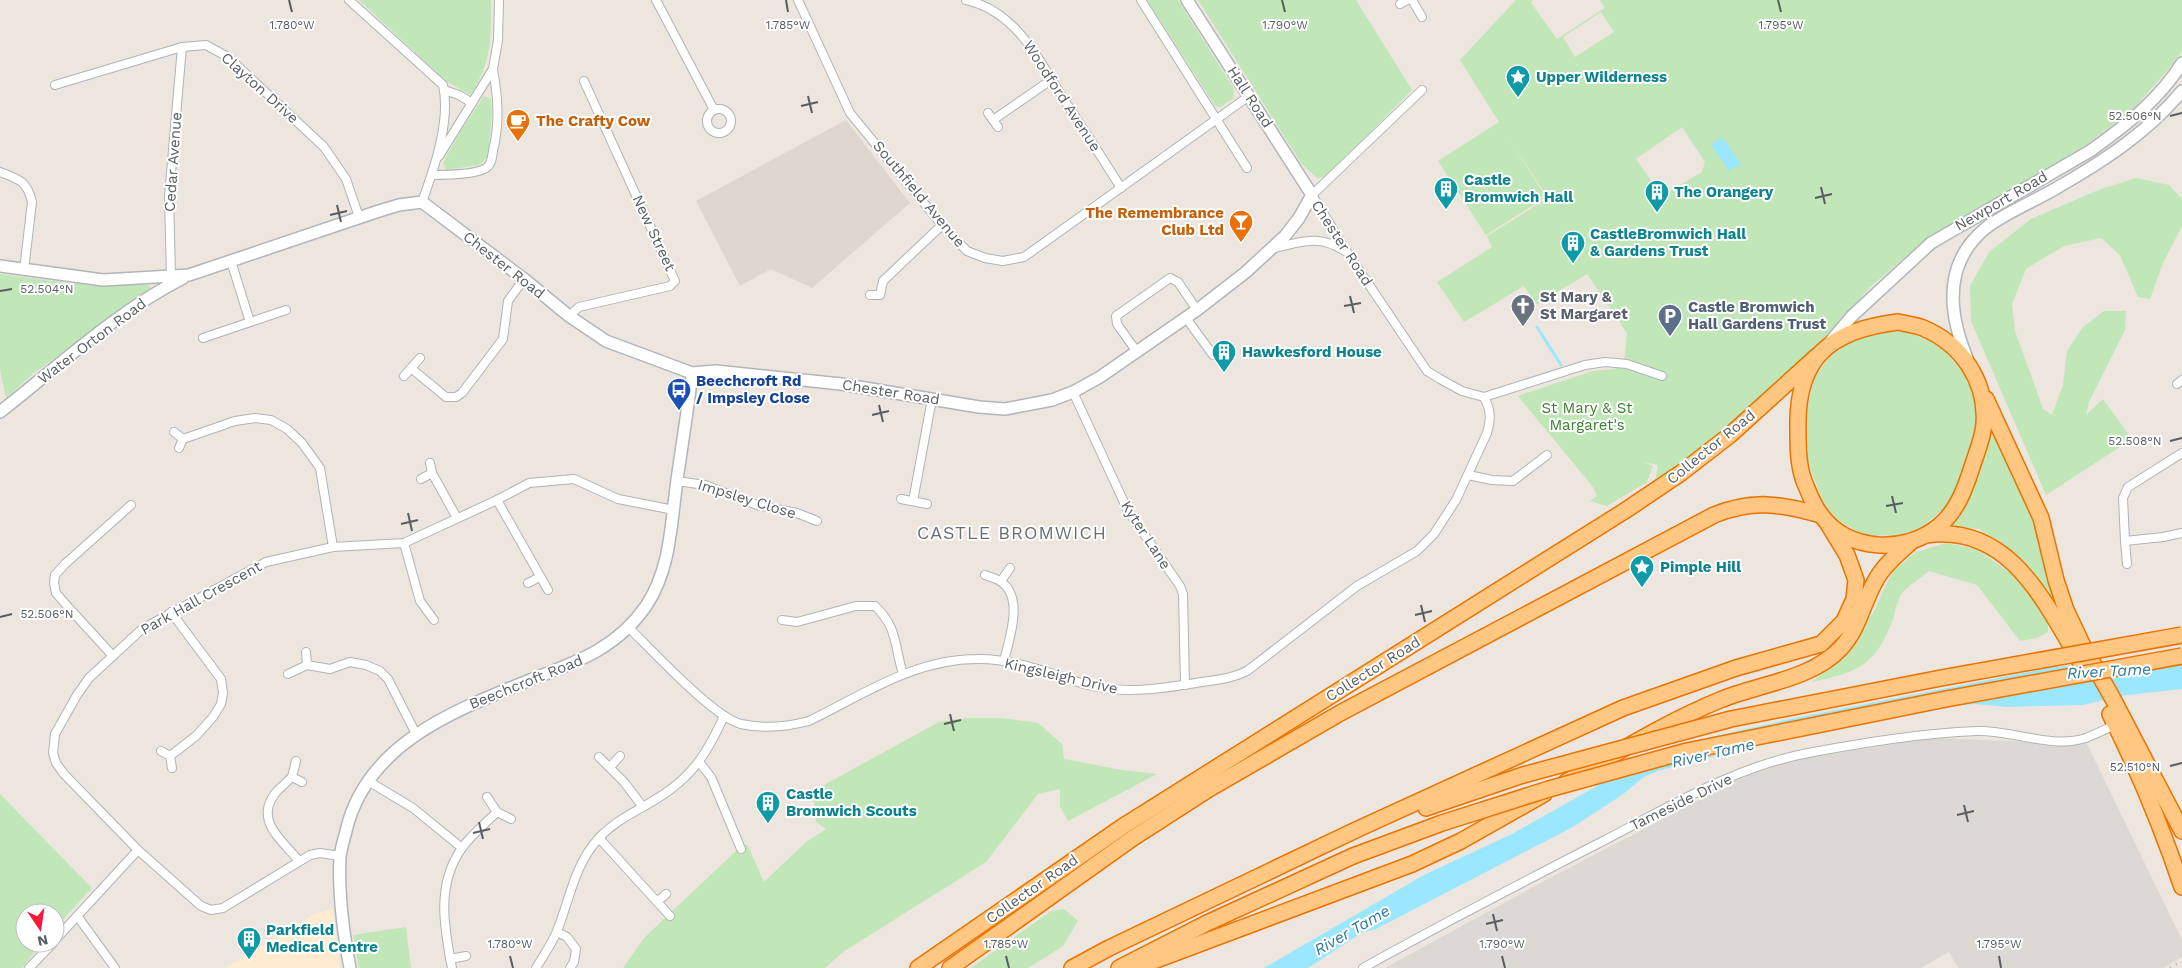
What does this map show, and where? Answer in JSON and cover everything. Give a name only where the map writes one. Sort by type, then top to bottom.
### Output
[{"type":"highway","name":"Collector Road","points":[[918,968],[1125,825],[1640,501],[1730,436],[1821,352],[1846,334],[1869,325],[1898,322],[1922,328],[1938,335],[1971,365]]},
{"type":"highway","points":[[1072,968],[1109,948],[1262,874],[1623,708],[1736,668],[1821,644],[1844,621],[1854,598],[1856,580],[1847,555],[1824,520],[1802,475],[1798,446],[1797,412],[1806,374],[1821,352]]},
{"type":"highway","points":[[1971,365],[2041,518],[2056,580],[2078,647]]},
{"type":"highway","points":[[1135,968],[1420,860],[1461,841],[1660,727],[1721,699],[1796,676],[1814,667],[1840,648],[1860,620],[1877,578],[1890,561],[1911,542],[1926,535],[1948,517],[1962,495],[1984,424],[1982,391]]},
{"type":"highway","name":"Collector Road","points":[[950,968],[1133,838],[1209,789],[1342,712],[1714,515],[1731,508],[1754,504],[1781,505],[1824,520]]},
{"type":"highway","points":[[1824,520],[1851,539],[1862,543],[1886,545],[1911,542]]},
{"type":"highway","points":[[1926,535],[1940,533],[1973,538],[1993,547],[2021,571],[2078,647],[2182,831]]},
{"type":"highway","points":[[1262,874],[1440,802],[1523,775],[1731,719],[1932,680],[2182,635]]},
{"type":"highway","points":[[1119,968],[1206,924],[1352,856],[1442,823],[1531,795],[1687,751],[1946,699],[2182,656]]},
{"type":"highway","points":[[2109,700],[2115,725],[2149,797],[2182,887]]},
{"type":"main road","name":"Hall Road","points":[[1187,0],[1312,195]]},
{"type":"main road","name":"Newport Road","points":[[1821,352],[1852,316],[1931,243],[1993,204],[2090,151],[2139,114],[2172,78],[2182,63]]},
{"type":"main road","name":"Newport Road","points":[[1971,365],[1960,341],[1954,317],[1952,293],[1959,264],[1971,245],[1988,227],[2059,187],[2122,148],[2166,111],[2182,91]]},
{"type":"main road","name":"Chester Road","points":[[422,202],[524,279],[569,316],[606,340],[692,373],[716,371],[841,384],[979,407],[1005,409],[1052,400],[1073,392],[1100,377],[1186,318],[1271,249],[1299,218],[1312,195]]},
{"type":"main road","points":[[0,266],[103,280],[189,275],[359,217],[399,205],[422,202]]},
{"type":"main road","name":"Water Orton Road","points":[[0,412],[105,329],[153,295],[189,275]]},
{"type":"main road","name":"Beechcroft Road","points":[[350,968],[341,913],[340,856],[349,818],[368,781],[395,749],[416,734],[468,705],[597,653],[628,627],[646,606],[657,586],[667,555],[692,373]]},
{"type":"street","points":[[349,0],[439,81],[444,90],[445,101],[438,158]]},
{"type":"street","points":[[432,174],[449,175],[484,170],[490,164],[498,129],[498,99],[493,70],[498,40],[498,0]]},
{"type":"street","points":[[656,0],[714,110]]},
{"type":"street","name":"Southfield Avenue","points":[[798,0],[850,113],[942,225],[967,251],[985,258],[1003,261],[1024,257],[1250,96]]},
{"type":"street","name":"Woodford Avenue","points":[[966,0],[991,10],[1019,32],[1038,55],[1051,80],[1122,188]]},
{"type":"street","points":[[1141,0],[1247,168]]},
{"type":"street","points":[[1412,0],[1422,17]]},
{"type":"street","name":"Clayton Drive","points":[[55,85],[182,47],[206,45],[218,51],[324,147],[346,179],[359,217]]},
{"type":"street","name":"Cedar Avenue","points":[[170,277],[169,196],[182,47]]},
{"type":"street","points":[[422,202],[438,158],[493,70]]},
{"type":"street","points":[[998,127],[991,117],[1051,80]]},
{"type":"street","name":"New Street","points":[[569,316],[579,307],[670,286],[675,281],[584,82]]},
{"type":"street","points":[[444,90],[459,95],[472,103]]},
{"type":"street","points":[[1312,195],[1422,90]]},
{"type":"street","points":[[0,172],[23,182],[30,192],[32,202],[24,270]]},
{"type":"street","name":"Chester Road","points":[[1312,195],[1347,252],[1427,371],[1462,391],[1484,397]]},
{"type":"street","points":[[870,295],[880,295],[883,281],[942,225]]},
{"type":"street","points":[[1271,249],[1317,240],[1331,242],[1347,252]]},
{"type":"street","points":[[231,261],[250,322]]},
{"type":"street","points":[[1137,352],[1117,324],[1116,316],[1170,278],[1178,282],[1197,310]]},
{"type":"street","points":[[412,368],[446,397],[456,397],[462,393],[503,339],[508,301],[524,279]]},
{"type":"street","points":[[203,338],[286,310]]},
{"type":"street","points":[[1186,318],[1213,355]]},
{"type":"street","points":[[404,376],[420,358]]},
{"type":"street","points":[[1484,397],[1585,365],[1605,362],[1627,364],[1662,376]]},
{"type":"street","name":"Kyter Lane","points":[[1073,392],[1128,512],[1180,586],[1183,594],[1185,685]]},
{"type":"street","name":"Kingsleigh Drive","points":[[628,627],[675,674],[724,716],[739,723],[766,728],[809,721],[903,674],[936,663],[978,658],[1004,661],[1117,691],[1149,691],[1234,677],[1247,671],[1357,586],[1417,551],[1434,534],[1456,500],[1490,422],[1490,408],[1484,397]]},
{"type":"street","points":[[913,501],[932,399]]},
{"type":"street","points":[[182,439],[235,421],[255,418],[271,420],[287,429],[302,443],[320,468],[333,547]]},
{"type":"street","points":[[174,432],[182,439]]},
{"type":"street","points":[[179,448],[182,439]]},
{"type":"street","points":[[2127,564],[2124,498],[2128,487],[2182,453]]},
{"type":"street","points":[[1468,475],[1492,480],[1513,481],[1548,455]]},
{"type":"street","points":[[430,463],[432,473],[457,518]]},
{"type":"street","points":[[420,478],[432,473]]},
{"type":"street","name":"Park Hall Crescent","points":[[340,856],[320,853],[310,855],[223,908],[211,910],[201,906],[138,850],[64,774],[56,763],[53,753],[56,734],[77,695],[89,678],[142,629],[266,562],[333,547],[404,544],[529,483],[574,479],[618,499],[674,510]]},
{"type":"street","name":"Impsley Close","points":[[677,481],[705,485],[757,505],[797,514],[817,521]]},
{"type":"street","points":[[901,499],[927,504]]},
{"type":"street","points":[[497,500],[548,590]]},
{"type":"street","points":[[113,656],[68,608],[56,593],[54,583],[55,575],[65,564],[131,505]]},
{"type":"street","points":[[2125,540],[2163,537],[2182,533]]},
{"type":"street","points":[[404,544],[420,601],[434,620]]},
{"type":"street","points":[[1001,581],[1010,568]]},
{"type":"street","points":[[985,575],[1001,581],[1010,594],[1014,608],[1013,623],[1004,661]]},
{"type":"street","points":[[528,583],[540,577]]},
{"type":"street","points":[[782,620],[797,622],[856,606],[875,606],[887,618],[894,631],[896,650],[903,674]]},
{"type":"street","points":[[170,756],[196,736],[213,717],[221,704],[223,693],[221,679],[171,612]]},
{"type":"street","points":[[306,652],[307,665]]},
{"type":"street","points":[[288,674],[307,665],[330,669],[350,662],[366,665],[380,671],[388,679],[416,734]]},
{"type":"street","points":[[536,968],[556,932],[578,867],[599,838],[614,824],[671,789],[699,762],[711,746],[724,716]]},
{"type":"street","name":"Tameside Drive","points":[[1363,968],[1467,910],[1718,781],[1770,762],[1844,747],[1960,732],[1979,731],[2066,741],[2085,738],[2115,725]]},
{"type":"street","points":[[161,751],[170,756]]},
{"type":"street","points":[[170,756],[172,768]]},
{"type":"street","points":[[610,767],[620,756]]},
{"type":"street","points":[[599,757],[610,767],[643,806]]},
{"type":"street","points":[[296,761],[292,777],[272,797],[267,810],[270,826],[299,862]]},
{"type":"street","points":[[699,762],[711,777],[741,849]]},
{"type":"street","points":[[292,777],[302,782]]},
{"type":"street","points":[[368,781],[413,808],[462,848]]},
{"type":"street","points":[[487,797],[498,812],[511,819]]},
{"type":"street","points":[[452,968],[443,897],[446,882],[462,848],[498,812]]},
{"type":"street","points":[[599,838],[670,916]]},
{"type":"street","points":[[65,931],[138,850]]},
{"type":"street","points":[[657,902],[666,894]]},
{"type":"street","points":[[78,917],[115,968]]},
{"type":"street","points":[[556,932],[567,937],[576,949],[574,962],[570,968]]},
{"type":"street","points":[[29,968],[43,953]]},
{"type":"street","points":[[450,959],[466,956]]},
{"type":"shaded area","points":[[846,120],[910,203],[812,288],[771,269],[740,286],[696,201]]},
{"type":"shaded area","points":[[1931,738],[2087,744],[2182,940],[2182,957],[2163,968],[1958,968],[1949,952],[1921,968],[1385,968],[1546,880],[1705,797],[1735,784],[1733,780],[1744,775],[1777,763]]},
{"type":"shaded area","points":[[333,909],[340,968],[225,968],[316,913]]},
{"type":"green space","points":[[359,0],[491,0],[490,38],[487,60],[471,95],[446,81]]},
{"type":"green space","points":[[1147,0],[1178,0],[1234,89],[1233,99],[1220,107],[1215,106]]},
{"type":"green space","points":[[1198,0],[1356,0],[1412,90],[1336,167],[1325,177],[1317,178],[1301,163]]},
{"type":"green space","name":"St Mary & St Margaret's","points":[[1516,0],[1533,0],[1531,3],[1557,39],[1605,8],[1600,0],[2182,0],[2182,51],[2133,109],[2086,145],[1926,239],[1869,288],[1824,340],[1703,451],[1655,482],[1658,465],[1643,462],[1653,466],[1647,482],[1607,506],[1590,501],[1597,496],[1593,487],[1518,396],[1593,371],[1615,369],[1625,356],[1627,333],[1587,274],[1536,305],[1524,286],[1464,322],[1437,282],[1492,247],[1487,236],[1548,198],[1504,131],[1546,197],[1486,235],[1438,161],[1499,122],[1460,60]],"holes":[[[1601,12],[1614,32],[1575,57],[1563,37]],[[1682,127],[1705,162],[1702,172],[1662,196],[1636,159]]]},
{"type":"green space","points":[[484,96],[491,99],[492,113],[488,157],[479,165],[446,170],[443,162]]},
{"type":"green space","points":[[2136,178],[2169,185],[2182,199],[2182,226],[2163,263],[2150,299],[2138,297],[2120,255],[2101,238],[2064,246],[2026,269],[2012,304],[2015,331],[2043,409],[2052,415],[2063,385],[2067,351],[2083,327],[2104,311],[2126,311],[2125,330],[2089,402],[2086,415],[2103,399],[2132,439],[2046,495],[1971,321],[1970,286],[1989,252],[2031,219],[2101,189]]},
{"type":"green space","points":[[0,274],[75,284],[148,285],[151,289],[34,373],[6,398],[0,370]]},
{"type":"green space","points":[[1885,331],[1906,332],[1940,345],[1961,370],[1975,395],[1975,428],[1961,477],[1947,506],[1921,528],[1901,535],[1871,536],[1858,532],[1833,517],[1822,499],[1808,462],[1807,411],[1814,378],[1831,354],[1850,341]]},
{"type":"green space","points":[[1990,422],[2027,506],[2041,545],[2054,601],[2005,545],[1979,529],[1951,525],[1959,514],[1970,489]]},
{"type":"green space","points":[[1946,543],[1977,549],[2010,573],[2040,605],[2048,622],[2048,632],[2037,638],[2020,641],[1977,585],[1929,571],[1902,593],[1885,637],[1871,658],[1862,665],[1841,675],[1812,682],[1824,672],[1872,615],[1892,572],[1916,552]]},
{"type":"green space","points":[[966,718],[1002,718],[1038,723],[1062,744],[1064,759],[1122,770],[1157,774],[1068,821],[1060,806],[1060,789],[1038,794],[986,862],[843,952],[825,968],[623,968],[644,938],[737,850],[747,844],[764,882],[806,842],[826,829],[816,822],[813,791],[939,722]]},
{"type":"green space","points":[[0,794],[92,888],[65,917],[65,903],[15,903],[15,953],[34,953],[22,968],[0,968]]},
{"type":"green space","points":[[1064,909],[1078,921],[1063,946],[1028,968],[971,968],[1051,911]]},
{"type":"green space","points":[[406,927],[411,968],[359,968],[353,935]]},
{"type":"water","points":[[1722,137],[1741,164],[1729,171],[1711,145]]},
{"type":"water","name":"River Tame","points":[[2153,658],[2182,659],[2182,689],[2119,696],[2083,705],[2006,707],[1975,704],[1930,708],[1760,744],[1657,771],[1644,777],[1622,795],[1573,827],[1374,930],[1363,932],[1308,968],[1264,968],[1424,875],[1512,834],[1648,757],[1707,738],[1795,718],[2049,668]]},
{"type":"waterway","points":[[1537,327],[1561,365]]},
{"type":"railway","points":[[2170,968],[2182,961]]},
{"type":"place","name":"Upper Wilderness","points":[[1518,98]]},
{"type":"place","name":"The Crafty Cow","points":[[518,142]]},
{"type":"place","name":"Castle Bromwich Hall","points":[[1446,210]]},
{"type":"place","name":"The Orangery","points":[[1657,213]]},
{"type":"place","name":"The Remembrance Club Ltd","points":[[1241,243]]},
{"type":"place","name":"CastleBromwich Hall & Gardens Trust","points":[[1573,264]]},
{"type":"place","name":"St Mary & St Margaret","points":[[1523,327]]},
{"type":"place","name":"Castle Bromwich Hall Gardens Trust","points":[[1670,337]]},
{"type":"place","name":"Hawkesford House","points":[[1224,373]]},
{"type":"place","name":"Beechcroft Rd / Impsley Close","points":[[679,411]]},
{"type":"place","name":"Pimple Hill","points":[[1642,588]]},
{"type":"place","name":"Castle Bromwich Scouts","points":[[768,824]]},
{"type":"place","name":"Parkfield Medical Centre","points":[[249,960]]},
{"type":"district","name":"CASTLE BROMWICH","points":[[1012,532]]}]
